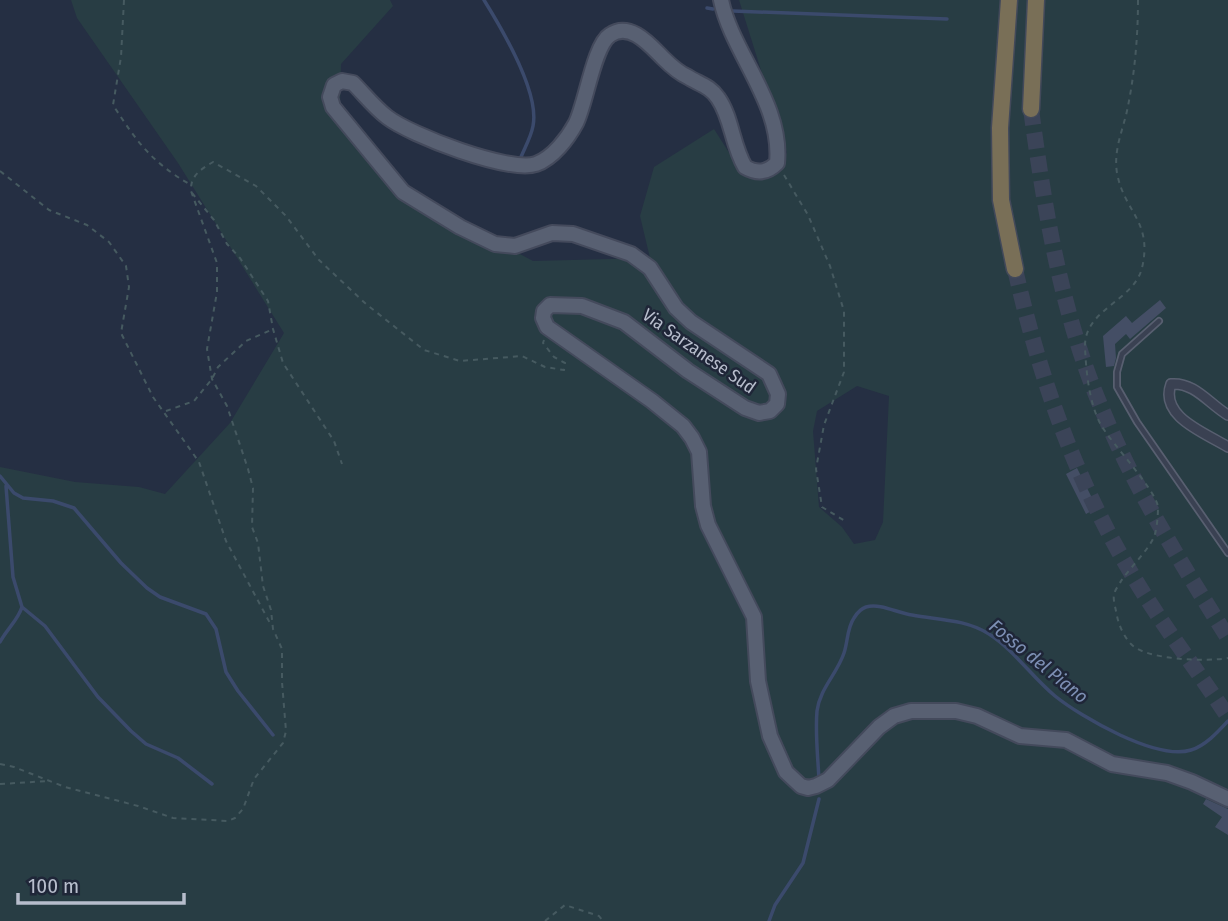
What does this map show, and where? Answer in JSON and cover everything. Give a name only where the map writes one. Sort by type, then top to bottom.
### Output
[{"type":"highway","points":[[1009,0],[1000,128],[1001,200],[1015,269]]},
{"type":"highway","points":[[1031,109],[1036,0]]},
{"type":"main road","points":[[721,0],[724,14],[754,74],[766,108],[776,141],[776,163]]},
{"type":"main road","name":"Via Sarzanese Sud","points":[[555,334],[547,327],[543,318],[544,311],[550,305],[582,306],[624,322],[688,371],[745,408],[759,413],[770,411],[777,404],[778,394],[769,374],[691,322],[676,308],[650,268],[631,254],[573,234],[552,233],[515,246],[495,244],[460,227],[403,192],[333,107],[330,97],[334,85],[346,81],[353,83],[385,116],[406,130],[449,148],[515,165],[535,164],[554,153],[575,124],[604,40],[618,31],[628,31],[646,41],[688,77],[706,85],[718,97],[745,167],[765,172],[776,163]]},
{"type":"main road","points":[[555,334],[652,401],[684,426],[692,438],[699,452],[703,506],[708,525],[754,617],[758,681],[770,736],[786,772],[801,786],[816,786],[828,780],[863,743],[894,716],[911,711],[956,711],[977,716],[1020,736],[1066,740],[1112,764],[1167,773],[1228,799]]},
{"type":"street","points":[[1228,415],[1190,386],[1171,384],[1168,393],[1172,409],[1187,423],[1228,447]]},
{"type":"lane","points":[[1159,321],[1122,354],[1117,372],[1117,387],[1137,422],[1228,554]]},
{"type":"path","points":[[124,0],[121,57],[113,105],[145,151],[164,169],[191,184]]},
{"type":"path","points":[[1138,0],[1138,26],[1128,108],[1116,150],[1118,174],[1140,223],[1146,244],[1141,271],[1124,294],[1101,312],[1089,330],[1085,344],[1089,388],[1100,422],[1150,490],[1158,506],[1154,538],[1132,564],[1114,594],[1115,604],[1118,625],[1132,646],[1163,657],[1213,661],[1228,658]]},
{"type":"path","points":[[273,629],[271,610],[263,586],[258,543],[252,527],[253,488],[228,406],[212,379],[207,349],[217,292],[217,263],[191,191],[191,184],[198,170],[213,162],[256,186],[286,216],[318,260],[366,304],[424,350],[460,361],[522,356],[545,368],[564,370],[565,363],[554,357],[542,343],[545,338],[555,334]]},
{"type":"path","points":[[776,163],[808,215],[830,266],[844,311],[844,372],[824,425],[816,469],[822,507],[845,521]]},
{"type":"path","points":[[0,171],[49,210],[87,225],[109,242],[126,266],[129,287],[121,333],[153,397],[199,462],[226,541],[282,649],[286,731],[283,743],[254,779],[243,809],[228,821],[173,818],[0,764]]},
{"type":"path","points":[[191,191],[214,220],[226,244],[240,258],[268,301],[283,363],[334,441],[342,464]]},
{"type":"path","points":[[165,412],[194,401],[218,367],[246,341],[273,329]]},
{"type":"path","points":[[0,784],[50,781]]},
{"type":"path","points":[[545,921],[565,905],[599,916],[603,921]]},
{"type":"shaded area","points":[[71,0],[390,0],[393,6],[341,64],[340,112],[403,192],[533,261],[650,258],[640,216],[654,167],[714,129],[742,173],[768,178],[787,153],[739,0],[1228,0],[1228,921],[0,921],[0,467],[75,482],[139,487],[165,494],[230,423],[284,333],[178,163],[77,18]],"holes":[[[857,386],[889,396],[883,522],[875,540],[854,544],[842,527],[819,507],[813,431],[817,411]]]},
{"type":"building","points":[[1160,300],[1166,308],[1130,339],[1126,334],[1115,344],[1114,366],[1106,367],[1103,336],[1126,316],[1132,323]]},
{"type":"building","points":[[1077,468],[1097,508],[1086,514],[1066,474]]},
{"type":"building","points":[[1206,799],[1228,809],[1228,835],[1215,827],[1222,817],[1203,804]]},
{"type":"waterway","points":[[484,0],[518,61],[531,96],[533,126],[521,157]]},
{"type":"waterway","points":[[707,8],[713,9]]},
{"type":"waterway","points":[[733,11],[947,19]]},
{"type":"waterway","points":[[0,476],[14,493],[23,498],[53,501],[74,508],[121,563],[147,588],[160,597],[206,614],[216,629],[226,672],[273,735]]},
{"type":"waterway","points":[[6,486],[13,577],[22,607],[45,626],[98,697],[131,731],[146,744],[178,758],[212,784]]},
{"type":"waterway","name":"Fosso del Piano","points":[[819,780],[816,728],[819,703],[841,661],[856,614],[872,606],[980,629],[1007,648],[1047,689],[1067,705],[1100,725],[1140,743],[1176,752],[1191,750],[1206,742],[1228,721]]},
{"type":"waterway","points":[[0,642],[22,607]]},
{"type":"waterway","points":[[769,921],[775,905],[803,863],[819,799]]},
{"type":"tunnel","points":[[1031,109],[1057,264],[1089,378],[1146,501],[1228,638]]},
{"type":"tunnel","points":[[1015,269],[1047,386],[1075,462],[1092,499],[1141,590],[1228,717]]}]
